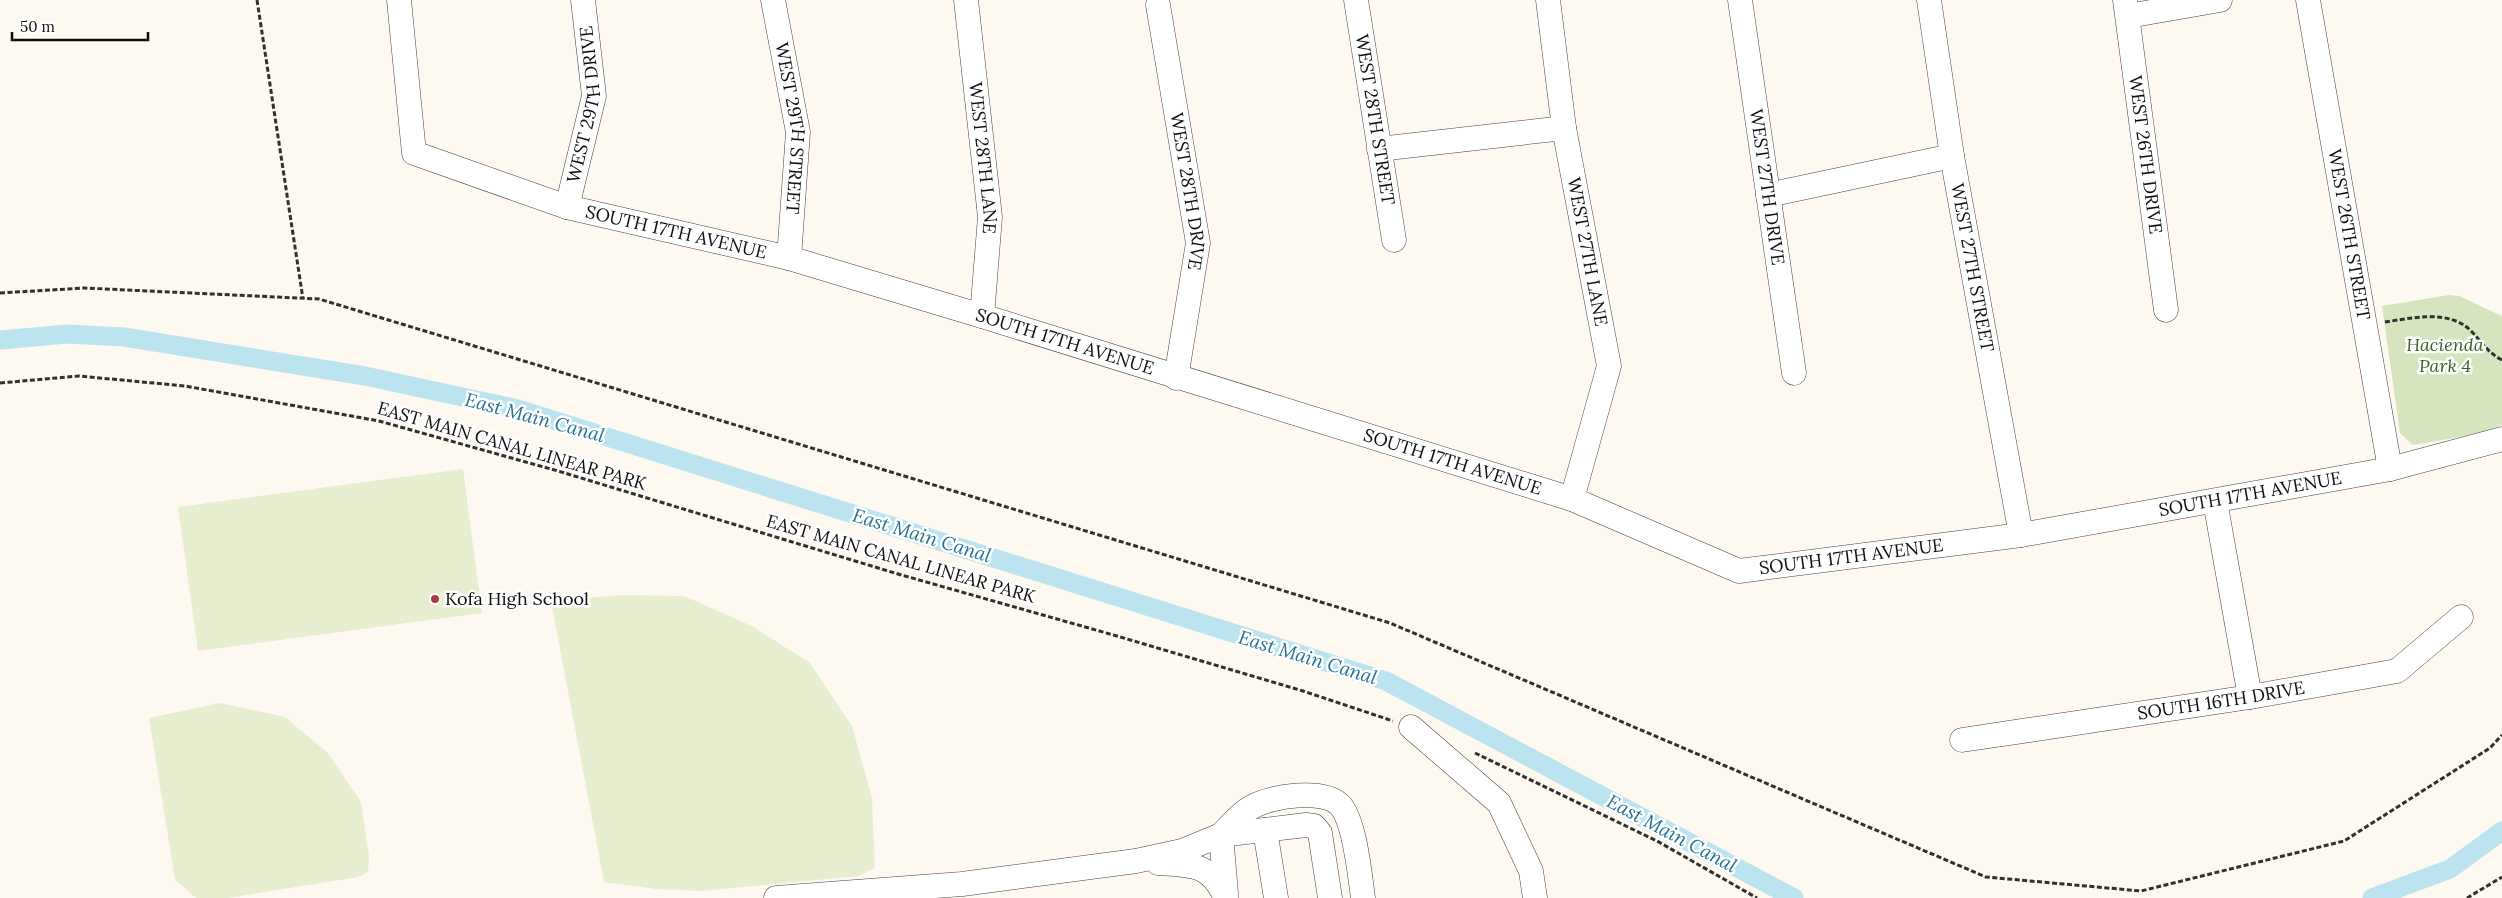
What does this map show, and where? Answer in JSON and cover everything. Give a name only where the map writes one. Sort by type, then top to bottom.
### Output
[{"type":"street","name":"SOUTH 17TH AVENUE","points":[[399,0],[414,153],[567,207],[789,258],[1572,499],[1739,571],[2021,534],[2390,469],[2502,439]]},
{"type":"street","name":"WEST 29TH DRIVE","points":[[567,207],[594,96],[583,0]]},
{"type":"street","name":"WEST 29TH STREET","points":[[773,0],[798,132],[789,258]]},
{"type":"street","name":"WEST 28TH LANE","points":[[966,0],[990,217],[982,316]]},
{"type":"street","name":"WEST 28TH STREET","points":[[1356,0],[1394,240]]},
{"type":"street","name":"WEST 27TH LANE","points":[[1548,0],[1564,128],[1609,366],[1572,499]]},
{"type":"street","name":"WEST 27TH DRIVE","points":[[1740,0],[1794,373]]},
{"type":"street","name":"WEST 27TH STREET","points":[[1929,0],[1952,156],[2021,534]]},
{"type":"street","points":[[2126,8],[2220,0]]},
{"type":"street","name":"WEST 26TH STREET","points":[[2308,0],[2390,469]]},
{"type":"street","name":"WEST 28TH DRIVE","points":[[1158,5],[1198,243],[1176,378]]},
{"type":"street","name":"WEST 26TH DRIVE","points":[[2126,8],[2166,310]]},
{"type":"street","points":[[1379,149],[1564,128]]},
{"type":"street","points":[[1768,195],[1952,156]]},
{"type":"street","points":[[2215,500],[2250,697]]},
{"type":"street","name":"SOUTH 16TH DRIVE","points":[[1962,740],[2250,697],[2396,671],[2461,617]]},
{"type":"street","points":[[1411,727],[1499,803],[1531,871],[1535,898]]},
{"type":"street","points":[[1220,835],[1243,813],[1269,800],[1302,795],[1325,798],[1340,806],[1348,822],[1356,845],[1363,898]]},
{"type":"street","points":[[776,898],[963,891],[1136,861],[1182,851],[1220,835],[1306,825],[1314,826],[1320,833],[1330,898]]},
{"type":"street","points":[[1265,830],[1276,898]]},
{"type":"street","points":[[1220,835],[1226,898]]},
{"type":"street","points":[[1136,861],[1194,866],[1210,872],[1218,882],[1226,898]]},
{"type":"path","points":[[257,0],[304,299]]},
{"type":"path","points":[[0,293],[84,288],[319,299],[1390,623],[1986,876],[2141,891],[2344,841],[2490,748],[2502,735]]},
{"type":"path","points":[[2365,325],[2422,317],[2452,320],[2469,329],[2488,353],[2502,360]]},
{"type":"path","name":"EAST MAIN CANAL LINEAR PARK","points":[[0,383],[79,376],[185,386],[379,421],[558,471],[898,574],[1247,674],[1411,727]]},
{"type":"path","points":[[1470,750],[1657,841],[1757,898]]},
{"type":"path","points":[[2467,898],[2502,877]]},
{"type":"green space","name":"Hacienda Park 4","points":[[2449,295],[2459,296],[2502,316],[2502,425],[2478,434],[2413,445],[2400,433],[2382,306]]},
{"type":"green space","points":[[463,469],[482,613],[198,651],[178,507]]},
{"type":"green space","points":[[620,595],[684,596],[752,626],[810,663],[852,726],[872,798],[875,868],[858,876],[702,891],[656,889],[604,882],[551,601]]},
{"type":"green space","points":[[220,703],[285,717],[328,753],[361,802],[369,856],[368,872],[358,877],[228,898],[196,898],[175,880],[149,718]]},
{"type":"waterway","name":"East Main Canal","points":[[0,340],[67,334],[124,337],[365,376],[518,409],[1386,681],[1794,898]]},
{"type":"waterway","name":"East Main Canal","points":[[2372,898],[2450,869],[2502,831]]},
{"type":"place","name":"Kofa High School","points":[[435,599]]}]
